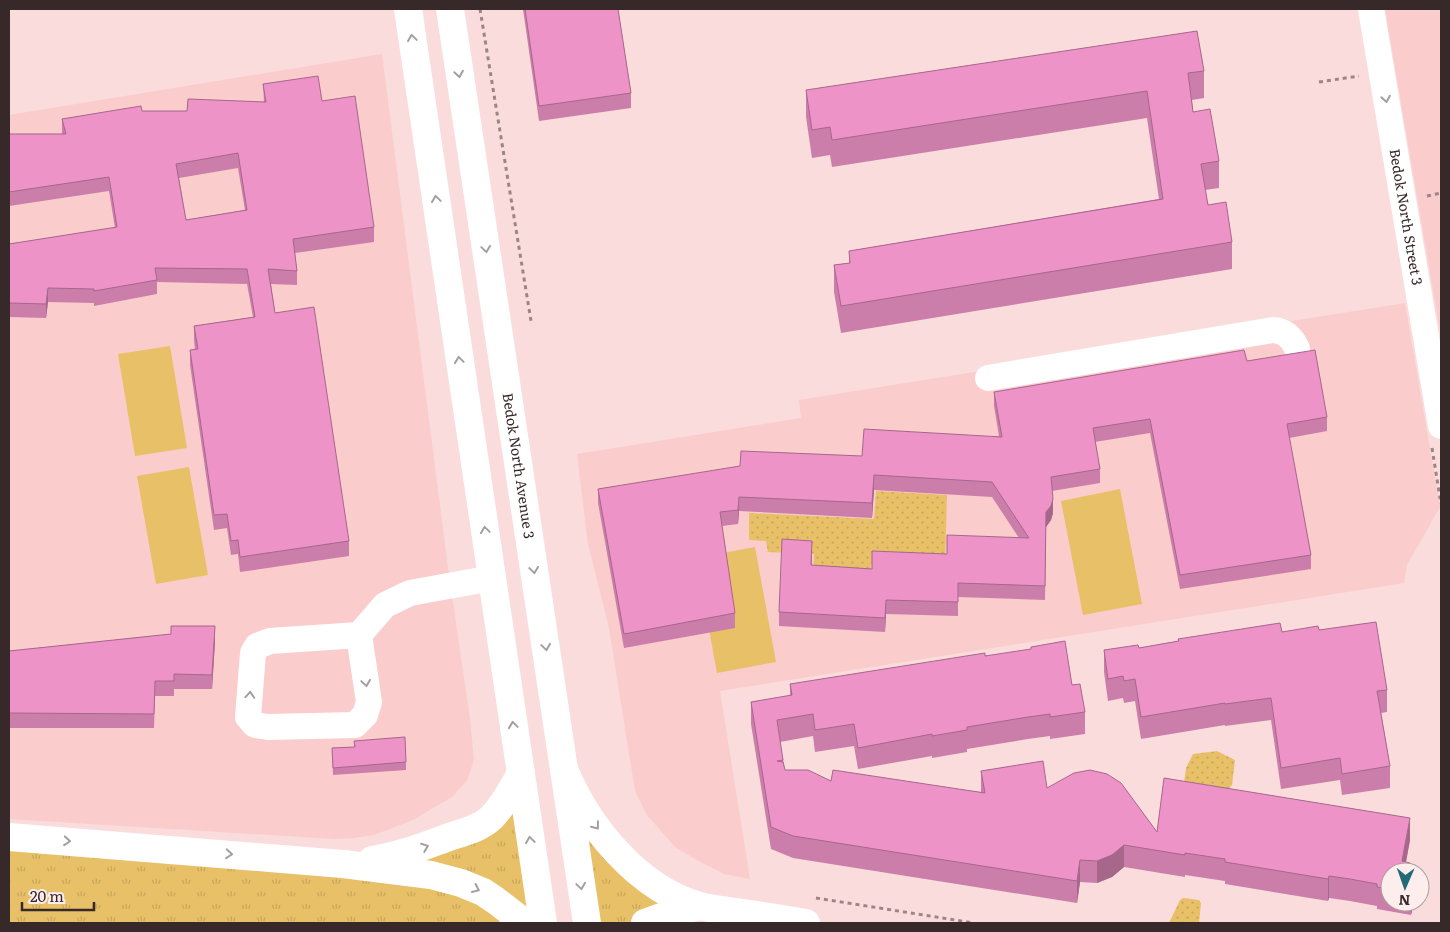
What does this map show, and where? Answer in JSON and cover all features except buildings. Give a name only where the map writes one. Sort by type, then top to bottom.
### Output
[{"type":"main road","points":[[408,9],[542,923]]},
{"type":"main road","name":"Bedok North Avenue 3","points":[[450,9],[587,923]]},
{"type":"main road","points":[[564,769],[576,796],[588,815],[631,866],[658,887],[674,896],[700,906]]},
{"type":"main road","points":[[343,864],[375,860],[417,850],[479,826],[500,808],[520,773]]},
{"type":"main road","points":[[9,837],[343,864],[431,875],[461,883],[490,896],[525,923]]},
{"type":"main road","points":[[645,923],[678,911],[700,906],[807,910]]},
{"type":"street","name":"Bedok North Street 3","points":[[1371,9],[1441,426]]},
{"type":"street","points":[[988,378],[1273,330],[1281,331],[1290,336],[1297,349]]},
{"type":"street","points":[[359,635],[369,702],[366,715],[355,725],[268,727],[255,725],[248,717],[253,653],[257,646],[270,641],[359,635],[385,605],[410,593],[492,578]]},
{"type":"path","points":[[480,9],[531,321]]},
{"type":"path","points":[[1320,82],[1381,72]]},
{"type":"path","points":[[1425,196],[1441,193]]},
{"type":"path","points":[[807,910],[974,923]]},
{"type":"shaded area","points":[[1385,9],[1441,9],[1441,337]]},
{"type":"shaded area","points":[[382,54],[448,568],[470,719],[474,760],[467,780],[452,797],[413,820],[374,835],[354,838],[335,839],[9,819],[9,115]]},
{"type":"shaded area","points":[[1405,303],[1440,507],[1407,565],[1404,583],[720,691],[750,879],[724,874],[675,847],[647,815],[635,791],[609,628],[588,544],[577,454],[801,418],[799,400]]},
{"type":"green space","points":[[170,346],[187,448],[135,456],[118,354]]},
{"type":"green space","points":[[189,467],[208,575],[156,584],[137,476]]},
{"type":"green space","points":[[1120,489],[1142,604],[1083,615],[1061,501]]},
{"type":"green space","points":[[876,491],[947,495],[945,567],[871,564],[870,582],[813,578],[814,554],[768,552],[766,541],[749,540],[749,513],[874,519]]},
{"type":"green space","points":[[755,547],[776,662],[717,673],[696,558]]},
{"type":"green space","points":[[1217,751],[1235,760],[1232,785],[1228,790],[1184,783],[1186,768],[1193,754]]},
{"type":"green space","points":[[520,774],[542,923],[496,900],[499,923],[9,923],[9,841],[349,864],[445,841]]},
{"type":"green space","points":[[579,804],[697,905],[645,923],[587,923]]},
{"type":"green space","points":[[1183,898],[1199,900],[1201,903],[1199,923],[1169,923],[1180,900]]}]
